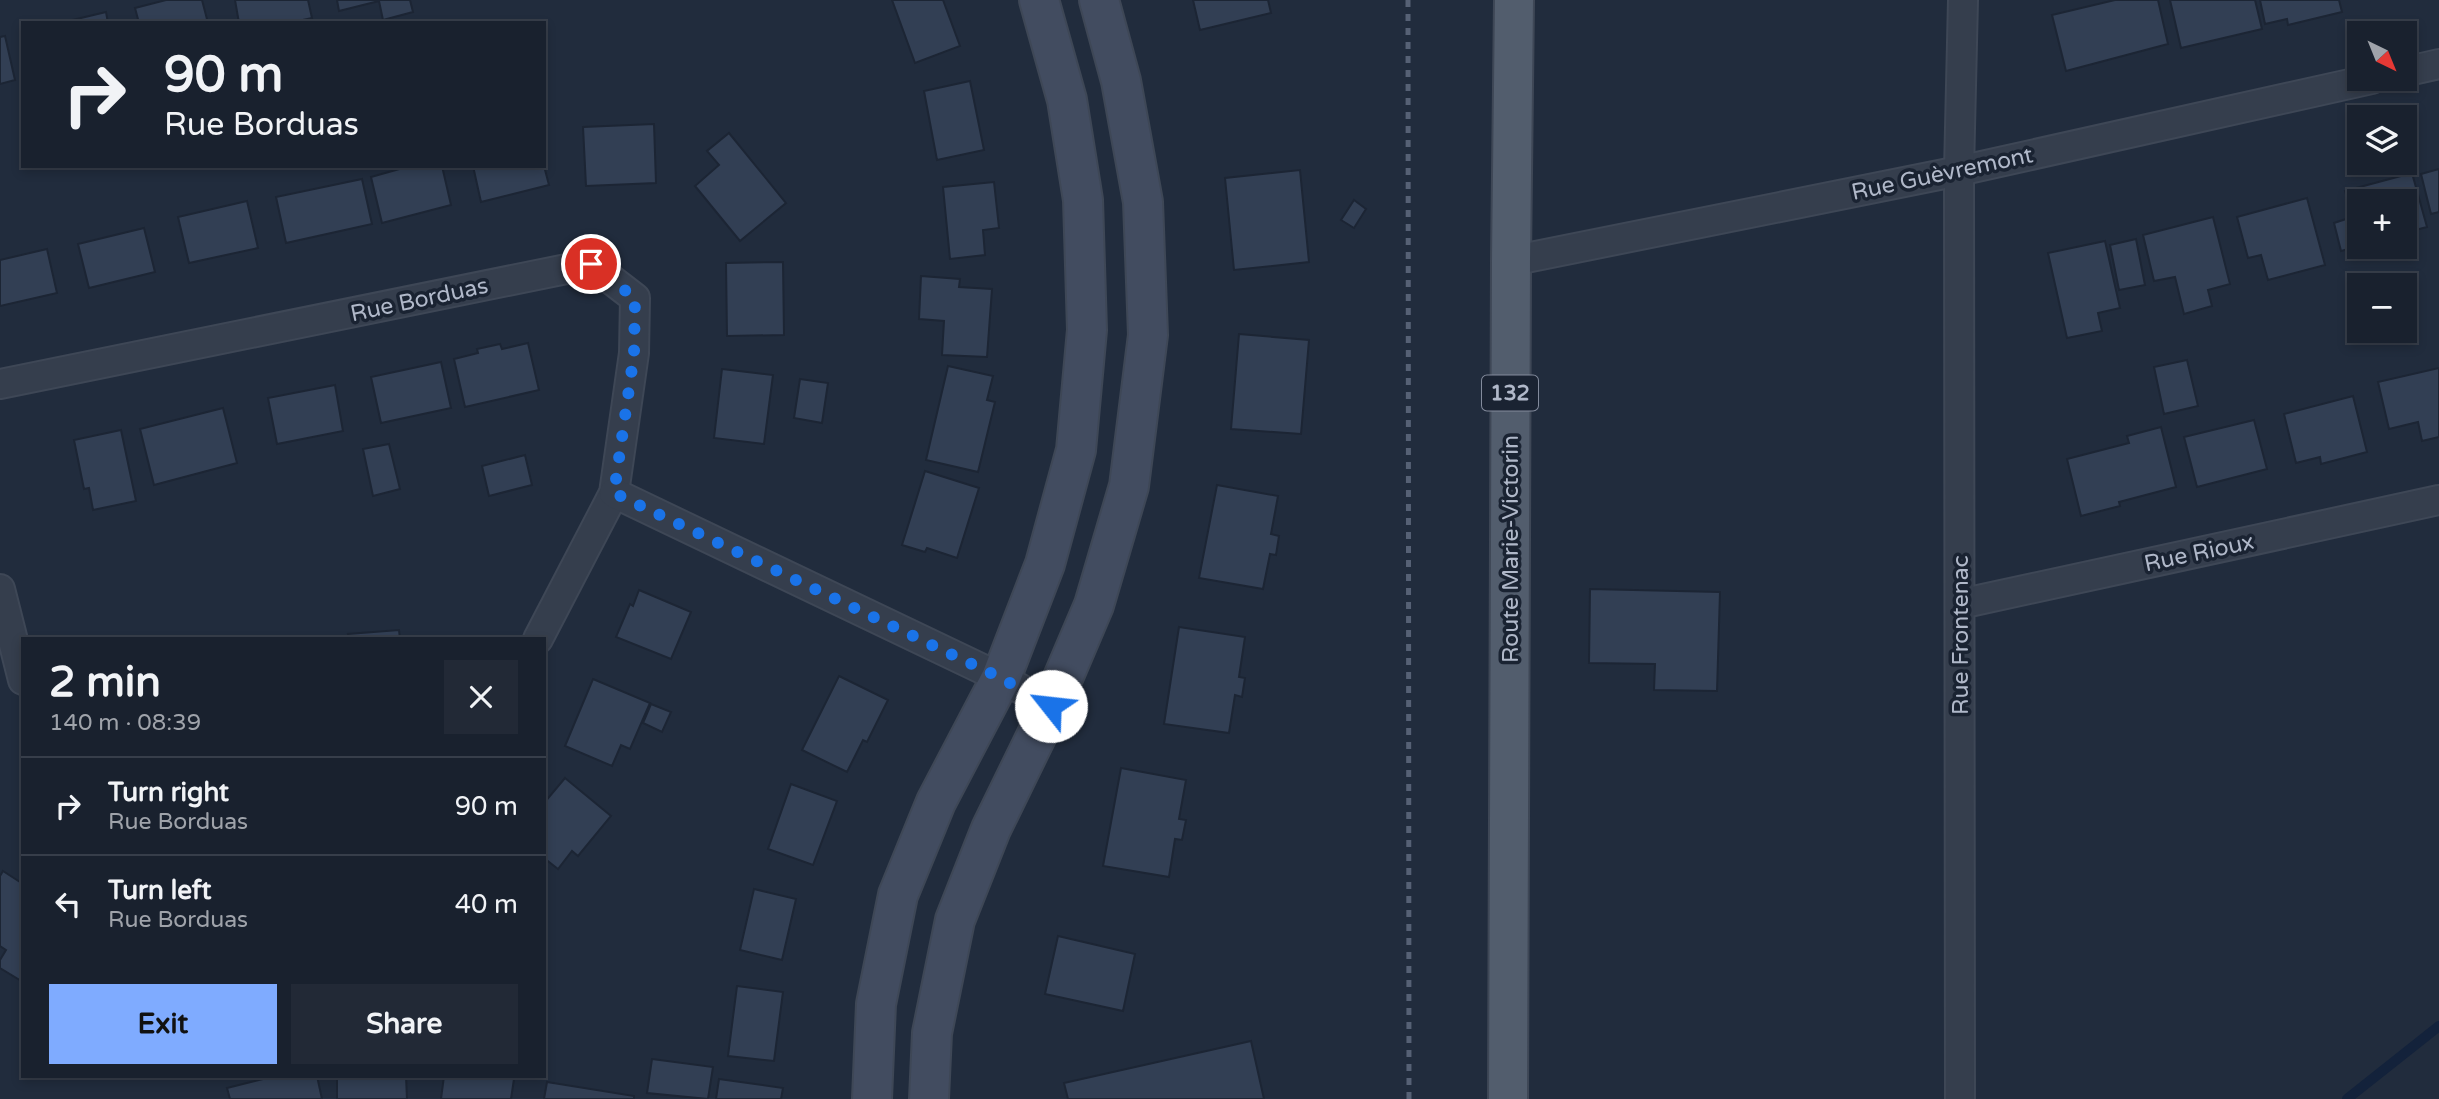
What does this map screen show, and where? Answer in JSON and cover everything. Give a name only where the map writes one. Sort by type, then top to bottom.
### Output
[{"type":"main road","name":"Route Marie-Victorin","points":[[1508,1099],[1514,0]]},
{"type":"street","points":[[872,1099],[877,1004],[898,895],[936,802],[1001,678],[1045,564],[1076,450],[1087,330],[1083,200],[1067,100],[1039,0]]},
{"type":"street","points":[[929,1099],[932,1033],[955,920],[991,829],[1051,706],[1094,605],[1129,486],[1148,335],[1143,202],[1121,81],[1098,0]]},
{"type":"street","name":"Rue Frontenac","points":[[1958,1099],[1959,171],[1963,0]]},
{"type":"street","points":[[2417,69],[2439,64]]},
{"type":"street","name":"Rue Guèvremont","points":[[1511,261],[1959,171],[2347,85]]},
{"type":"street","name":"Rue Borduas","points":[[0,384],[591,264],[635,298],[634,354],[614,493],[539,637]]},
{"type":"street","points":[[614,493],[1001,678],[1051,706]]},
{"type":"street","name":"Rue Rioux","points":[[1960,604],[2439,500]]},
{"type":"street","points":[[0,589],[21,672]]},
{"type":"building","points":[[166,0],[202,0],[207,21],[138,21],[135,8]]},
{"type":"building","points":[[235,0],[308,0],[312,18],[298,21],[239,21]]},
{"type":"building","points":[[337,0],[410,0],[413,12],[383,20],[379,1],[339,11]]},
{"type":"building","points":[[892,0],[943,0],[960,46],[915,63]]},
{"type":"building","points":[[1193,0],[1268,0],[1271,13],[1200,30]]},
{"type":"building","points":[[2115,0],[2158,0],[2168,44],[2066,71],[2052,15]]},
{"type":"building","points":[[2170,0],[2255,0],[2262,29],[2181,48]]},
{"type":"building","points":[[2260,0],[2339,0],[2342,12],[2288,25],[2287,19],[2265,24]]},
{"type":"building","points":[[106,12],[108,21],[68,21]]},
{"type":"building","points":[[5,36],[15,80],[0,84],[0,37]]},
{"type":"building","points":[[970,81],[984,150],[937,160],[924,91]]},
{"type":"building","points":[[654,124],[656,183],[586,186],[583,127]]},
{"type":"building","points":[[729,133],[786,203],[740,241],[695,186],[719,165],[707,151]]},
{"type":"building","points":[[403,168],[442,168],[451,205],[382,223],[371,177]]},
{"type":"building","points":[[473,168],[545,168],[549,185],[481,202]]},
{"type":"building","points":[[2439,169],[2439,212],[2431,214],[2421,174]]},
{"type":"building","points":[[1300,170],[1309,262],[1234,270],[1225,178]]},
{"type":"building","points":[[2413,175],[2416,189],[2352,189]]},
{"type":"building","points":[[362,179],[372,224],[286,243],[276,197]]},
{"type":"building","points":[[994,182],[999,228],[983,230],[985,255],[950,259],[943,187]]},
{"type":"building","points":[[2417,191],[2427,227],[2417,230]]},
{"type":"building","points":[[2307,198],[2325,265],[2268,280],[2261,255],[2248,258],[2237,217]]},
{"type":"building","points":[[1354,200],[1366,209],[1354,228],[1341,220]]},
{"type":"building","points":[[247,201],[258,248],[189,263],[178,217]]},
{"type":"building","points":[[2213,217],[2230,284],[2208,290],[2212,306],[2184,314],[2175,277],[2154,281],[2143,235]]},
{"type":"building","points":[[2347,219],[2347,249],[2341,251],[2334,223]]},
{"type":"building","points":[[144,228],[155,272],[89,288],[78,244]]},
{"type":"building","points":[[2136,239],[2145,285],[2119,290],[2110,245]]},
{"type":"building","points":[[2105,241],[2120,308],[2098,313],[2102,331],[2067,338],[2048,253]]},
{"type":"building","points":[[47,249],[57,293],[0,306],[0,260]]},
{"type":"building","points":[[783,262],[784,335],[727,336],[726,263]]},
{"type":"building","points":[[921,276],[960,279],[959,287],[992,289],[987,357],[942,355],[944,321],[919,319]]},
{"type":"building","points":[[1239,334],[1309,340],[1301,434],[1231,429]]},
{"type":"building","points":[[528,343],[539,390],[465,407],[454,359],[478,353],[477,349],[500,344],[502,349]]},
{"type":"building","points":[[2187,360],[2198,406],[2164,414],[2154,367]]},
{"type":"building","points":[[441,362],[451,408],[381,423],[371,377]]},
{"type":"building","points":[[948,366],[993,376],[987,400],[995,402],[978,472],[926,460]]},
{"type":"building","points":[[2439,368],[2439,437],[2422,441],[2418,422],[2389,429],[2378,382]]},
{"type":"building","points":[[722,369],[773,375],[764,444],[714,438]]},
{"type":"building","points":[[800,379],[828,383],[822,423],[794,418]]},
{"type":"building","points":[[335,385],[343,431],[277,444],[268,398]]},
{"type":"building","points":[[2353,396],[2367,452],[2321,464],[2320,457],[2296,463],[2284,414]]},
{"type":"building","points":[[223,408],[237,463],[154,485],[140,429]]},
{"type":"building","points":[[2254,420],[2267,469],[2197,487],[2184,437]]},
{"type":"building","points":[[2161,427],[2176,487],[2119,502],[2120,506],[2081,516],[2067,459],[2129,443],[2127,436]]},
{"type":"building","points":[[121,430],[136,501],[93,510],[89,488],[84,489],[74,440]]},
{"type":"building","points":[[389,444],[400,489],[373,496],[363,449]]},
{"type":"building","points":[[525,455],[532,485],[489,496],[482,466]]},
{"type":"building","points":[[925,471],[979,488],[957,558],[927,548],[925,552],[902,545]]},
{"type":"building","points":[[1217,485],[1278,496],[1271,534],[1279,536],[1276,555],[1270,554],[1263,589],[1199,578]]},
{"type":"building","points":[[1590,589],[1720,592],[1717,691],[1654,690],[1655,664],[1589,663]]},
{"type":"building","points":[[639,590],[691,612],[671,659],[616,637]]},
{"type":"building","points":[[1179,627],[1245,637],[1239,677],[1245,678],[1242,697],[1235,695],[1229,733],[1164,724]]},
{"type":"building","points":[[399,630],[400,637],[349,637],[348,634]]},
{"type":"building","points":[[839,676],[888,700],[867,742],[863,740],[847,772],[802,750]]},
{"type":"building","points":[[593,679],[650,703],[630,749],[621,745],[612,766],[565,746]]},
{"type":"building","points":[[651,704],[671,712],[662,732],[643,723]]},
{"type":"building","points":[[1121,768],[1186,780],[1179,819],[1186,820],[1182,840],[1175,839],[1169,877],[1103,866]]},
{"type":"building","points":[[565,778],[611,816],[578,856],[572,851],[558,869],[546,860],[546,801]]},
{"type":"building","points":[[791,784],[837,801],[813,865],[768,849]]},
{"type":"building","points":[[3,871],[21,883],[21,981],[0,968],[0,960],[6,950],[0,946],[0,876]]},
{"type":"building","points":[[754,889],[796,899],[782,960],[740,950]]},
{"type":"building","points":[[1058,936],[1135,954],[1123,1011],[1045,994]]},
{"type":"building","points":[[737,986],[783,992],[774,1061],[728,1056]]},
{"type":"building","points":[[1251,1041],[1264,1099],[1068,1099],[1064,1083]]},
{"type":"building","points":[[652,1059],[713,1067],[708,1099],[647,1093]]},
{"type":"building","points":[[267,1078],[317,1078],[322,1099],[230,1099],[227,1088]]},
{"type":"building","points":[[337,1078],[406,1078],[407,1099],[337,1099]]},
{"type":"building","points":[[444,1078],[514,1079],[511,1099],[441,1099]]},
{"type":"building","points":[[719,1079],[783,1088],[781,1099],[716,1099]]},
{"type":"building","points":[[547,1082],[634,1096],[634,1099],[544,1099]]},
{"type":"waterway","points":[[2347,1099],[2439,1026]]},
{"type":"railway","points":[[1408,0],[1409,1099]]},
{"type":"route","points":[[591,264],[635,298],[634,354],[614,493],[1001,678],[1051,706]]}]
